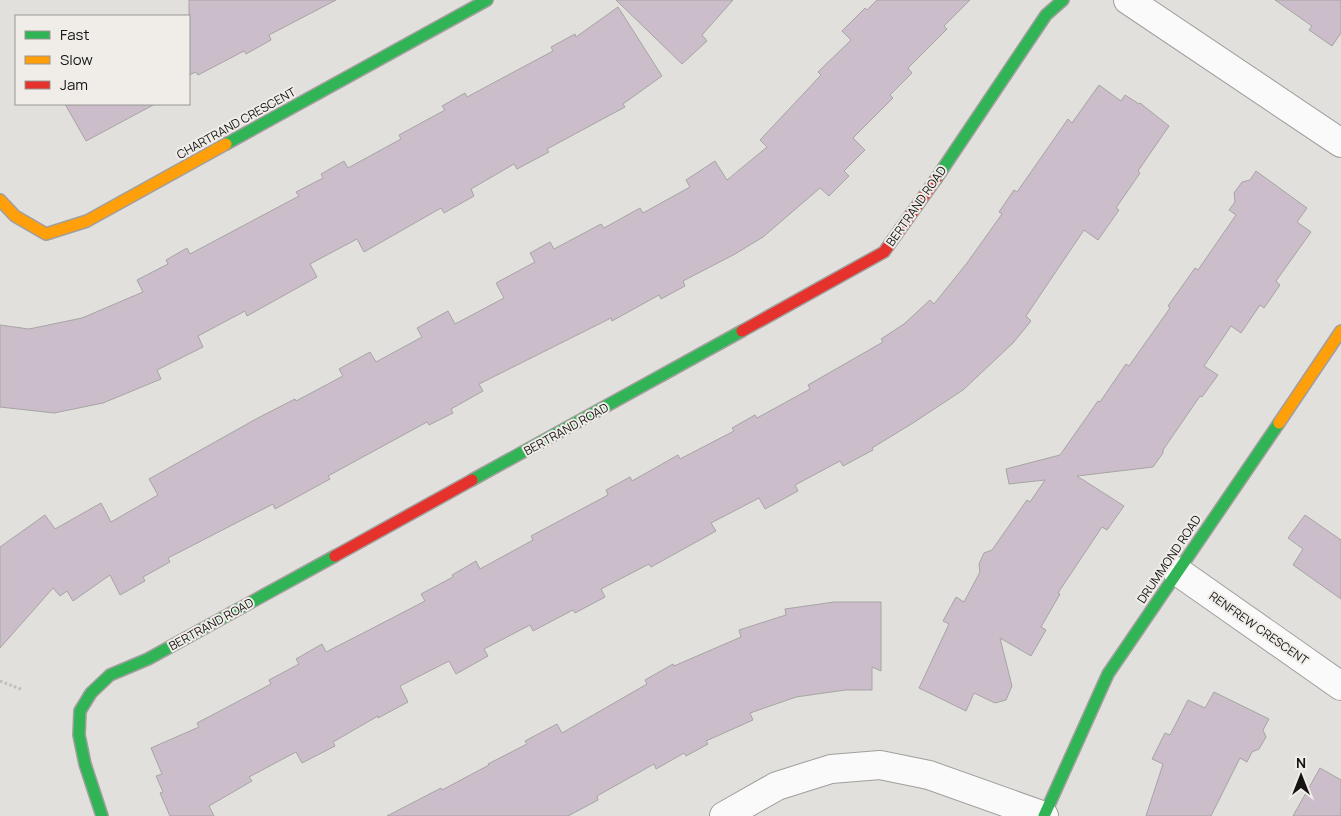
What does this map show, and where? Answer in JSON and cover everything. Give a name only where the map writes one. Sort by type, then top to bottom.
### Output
[{"type":"street","name":"CHARTRAND CRESCENT","points":[[0,200],[15,216],[46,234],[87,221],[487,0]]},
{"type":"street","name":"BERTRAND ROAD","points":[[102,816],[88,775],[79,734],[80,712],[89,694],[107,676],[148,659],[884,252],[917,207],[1046,15],[1063,0]]},
{"type":"street","points":[[1128,0],[1341,143]]},
{"type":"street","name":"DRUMMOND ROAD","points":[[1044,816],[1108,674],[1341,331]]},
{"type":"street","name":"RENFREW CRESCENT","points":[[1177,571],[1341,686]]},
{"type":"street","points":[[724,816],[777,786],[786,783],[831,769],[880,765],[930,775],[1044,816]]},
{"type":"path","points":[[0,681],[23,690]]},
{"type":"building","points":[[189,0],[336,0],[269,35],[271,40],[246,54],[244,51],[198,75],[196,72],[190,75]]},
{"type":"building","points":[[616,0],[733,0],[702,35],[707,41],[682,64]]},
{"type":"building","points":[[877,0],[970,0],[944,26],[947,29],[908,68],[912,73],[890,95],[893,98],[853,138],[865,150],[844,171],[849,176],[829,196],[820,188],[763,237],[683,281],[685,286],[661,299],[659,295],[612,321],[611,318],[479,384],[483,391],[451,409],[453,413],[429,425],[427,422],[328,476],[330,479],[275,509],[273,504],[168,558],[170,562],[143,577],[145,581],[120,595],[110,575],[73,601],[67,591],[60,596],[53,588],[0,648],[0,547],[45,515],[55,529],[101,503],[111,522],[158,495],[149,479],[256,419],[295,399],[296,401],[343,376],[339,369],[370,352],[376,362],[422,337],[417,328],[448,311],[455,324],[504,298],[496,283],[535,262],[530,253],[550,242],[554,249],[601,224],[604,228],[640,208],[643,213],[690,187],[686,180],[715,161],[727,180],[767,147],[760,140],[821,75],[818,72],[851,40],[842,31],[865,8],[867,10]]},
{"type":"building","points":[[1275,0],[1341,0],[1341,33],[1332,46],[1309,30],[1312,26]]},
{"type":"building","points":[[618,7],[662,76],[623,104],[625,107],[547,149],[549,152],[517,169],[514,164],[471,189],[474,196],[444,213],[441,208],[364,252],[357,239],[310,264],[317,277],[247,316],[245,311],[198,336],[203,347],[157,370],[161,379],[103,403],[54,413],[0,407],[0,325],[29,329],[82,318],[143,292],[137,280],[168,264],[166,260],[187,248],[190,254],[299,196],[296,192],[323,178],[321,174],[344,161],[348,168],[401,139],[399,135],[445,110],[442,106],[465,93],[467,97],[553,51],[551,47],[575,34],[576,37]]},
{"type":"building","points":[[1099,85],[1121,101],[1125,95],[1140,103],[1169,126],[1138,171],[1140,173],[1116,208],[1119,210],[1098,240],[1084,230],[1026,316],[1031,321],[1013,343],[963,390],[872,448],[873,450],[843,466],[840,461],[795,485],[798,491],[765,509],[759,498],[711,523],[716,531],[651,567],[649,564],[601,589],[605,597],[575,613],[573,610],[533,631],[530,625],[484,649],[488,656],[456,674],[449,661],[400,686],[408,702],[378,718],[378,716],[333,742],[335,746],[302,763],[296,752],[249,777],[252,781],[209,806],[214,816],[170,816],[160,793],[163,792],[156,776],[162,774],[151,748],[199,727],[197,723],[271,684],[269,680],[299,664],[296,659],[322,644],[326,652],[425,601],[421,594],[453,577],[452,575],[476,561],[480,569],[533,540],[531,536],[608,495],[606,490],[630,477],[632,481],[678,455],[680,459],[734,431],[732,428],[755,415],[757,418],[810,389],[808,385],[883,342],[881,339],[904,324],[930,300],[934,304],[967,263],[1002,214],[999,212],[1014,190],[1017,192],[1068,119],[1072,123]]},
{"type":"building","points":[[66,105],[153,105],[86,141]]},
{"type":"building","points":[[1256,171],[1307,208],[1297,222],[1311,232],[1276,281],[1280,285],[1264,308],[1260,305],[1241,333],[1231,326],[1204,366],[1218,375],[1202,397],[1200,396],[1153,467],[1077,476],[1124,506],[1107,530],[1102,527],[1058,593],[1060,594],[1041,627],[1046,630],[1031,656],[1000,638],[1012,686],[1006,700],[995,703],[974,693],[966,711],[919,688],[949,624],[943,621],[956,597],[964,602],[980,572],[979,564],[984,553],[992,550],[1027,500],[1030,502],[1045,480],[1009,484],[1006,469],[1060,455],[1126,364],[1129,366],[1170,308],[1168,306],[1195,268],[1198,270],[1236,215],[1229,210],[1235,202],[1234,193],[1242,182],[1250,180]]},
{"type":"building","points":[[1305,515],[1341,540],[1341,599],[1293,565],[1303,549],[1288,538]]},
{"type":"building","points":[[834,602],[881,602],[881,671],[872,667],[872,690],[845,690],[796,697],[750,713],[753,720],[706,741],[708,744],[686,756],[684,753],[656,769],[654,764],[597,796],[598,800],[568,816],[387,816],[489,765],[527,744],[525,741],[557,724],[562,733],[647,684],[645,680],[673,664],[674,666],[741,637],[739,630],[786,615],[785,609]]},
{"type":"building","points":[[1214,692],[1269,719],[1263,730],[1266,737],[1259,749],[1252,752],[1247,762],[1240,758],[1211,816],[1146,816],[1163,764],[1152,759],[1165,733],[1170,735],[1188,700],[1205,708]]},
{"type":"building","points":[[1320,768],[1341,780],[1341,816],[1293,816]]},
{"type":"traffic: fast","points":[[226,144],[487,0]]},
{"type":"traffic: fast","points":[[936,179],[1046,15],[1063,0]]},
{"type":"traffic: fast","points":[[472,480],[742,331]]},
{"type":"traffic: fast","points":[[1044,816],[1108,674],[1279,423]]},
{"type":"traffic: fast","points":[[102,816],[85,764],[79,735],[80,711],[91,693],[110,675],[148,659],[335,556]]},
{"type":"traffic: slow","points":[[0,200],[15,216],[46,234],[87,221],[226,144]]},
{"type":"traffic: slow","points":[[1279,423],[1341,331]]},
{"type":"traffic: jam","points":[[742,331],[884,252],[936,179]]},
{"type":"traffic: jam","points":[[335,556],[472,480]]}]
